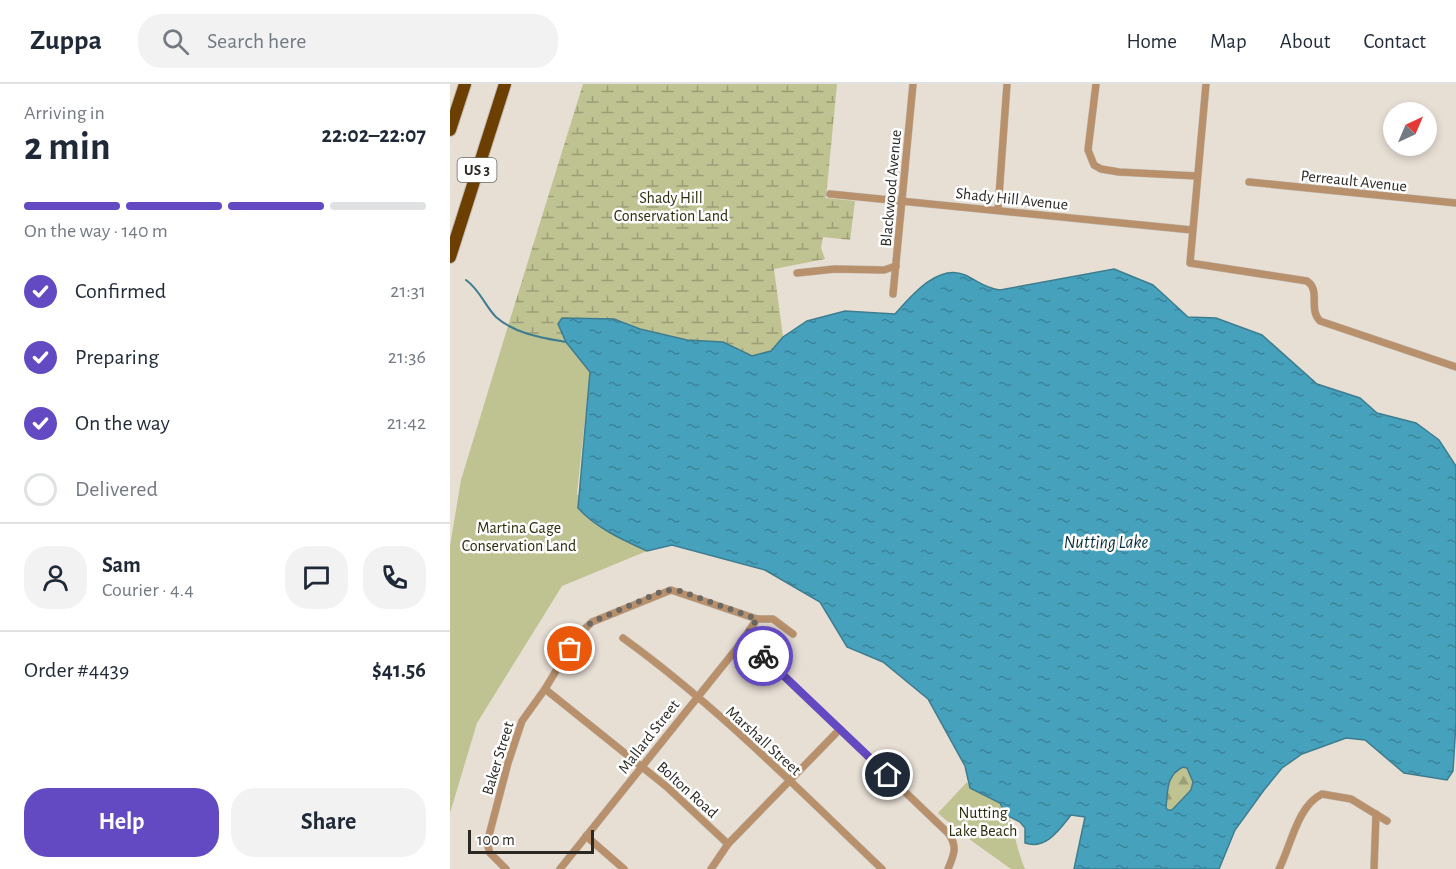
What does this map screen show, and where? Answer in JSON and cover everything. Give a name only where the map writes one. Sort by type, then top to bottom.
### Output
[{"type":"highway","points":[[450,130],[465,84]]},
{"type":"highway","name":"US 3","points":[[450,256],[505,84]]},
{"type":"street","name":"Blackwood Avenue","points":[[893,294],[913,84]]},
{"type":"street","points":[[998,210],[1007,84]]},
{"type":"street","points":[[1096,84],[1088,150],[1094,165],[1101,170],[1119,172],[1197,176]]},
{"type":"street","points":[[1206,84],[1190,263],[1307,280],[1314,289],[1314,313],[1324,323],[1456,367]]},
{"type":"street","name":"Perreault Avenue","points":[[1249,182],[1456,204]]},
{"type":"street","name":"Shady Hill Avenue","points":[[830,194],[1192,230]]},
{"type":"street","points":[[797,273],[845,268],[884,270],[896,266]]},
{"type":"street","name":"Baker Street","points":[[506,869],[488,849],[488,837],[522,721],[546,689],[577,636],[589,625],[665,590],[680,591],[757,619],[773,619],[793,634]]},
{"type":"street","name":"Mallard Street","points":[[560,869],[757,619]]},
{"type":"street","name":"Marshall Street","points":[[623,638],[697,697],[882,869]]},
{"type":"street","points":[[744,638],[948,833],[955,844],[954,855],[948,869]]},
{"type":"street","name":"Bolton Road","points":[[546,689],[642,766],[728,844]]},
{"type":"street","points":[[711,869],[728,844],[840,729]]},
{"type":"street","points":[[1279,869],[1304,813],[1317,797],[1327,794],[1351,800],[1387,821]]},
{"type":"street","points":[[1374,869],[1376,814]]},
{"type":"street","points":[[586,836],[624,869]]},
{"type":"green space","name":"Shady Hill Conservation Land","points":[[583,84],[837,84],[826,198],[855,201],[850,240],[823,237],[821,248],[825,259],[774,269],[783,337],[771,351],[752,356],[723,342],[687,340],[640,329],[614,319],[558,324],[566,342],[536,337],[508,326]]},
{"type":"green space","name":"Martina Gage Conservation Land","points":[[508,326],[536,337],[566,342],[590,372],[577,494],[620,538],[647,551],[562,586],[477,723],[450,813],[450,546],[461,480]]},
{"type":"green space","points":[[1183,767],[1187,768],[1193,782],[1191,790],[1172,810],[1168,810],[1166,808],[1170,780]]},
{"type":"green space","name":"Nutting Lake Beach","points":[[967,782],[975,791],[1003,804],[1025,869],[1011,869],[938,813]]},
{"type":"water","name":"Nutting Lake","points":[[1114,269],[1153,285],[1188,317],[1216,318],[1262,335],[1317,384],[1360,398],[1377,413],[1416,423],[1439,440],[1456,466],[1456,722],[1453,771],[1447,780],[1404,773],[1365,740],[1346,738],[1302,754],[1282,768],[1235,830],[1219,869],[1074,869],[1085,817],[1071,815],[1046,841],[1039,844],[1025,843],[1025,828],[1020,822],[1006,815],[1000,803],[970,788],[965,766],[928,699],[883,662],[847,647],[820,602],[765,570],[672,545],[647,551],[601,527],[578,508],[590,372],[566,342],[558,324],[562,318],[614,319],[640,329],[687,340],[723,342],[752,356],[771,351],[783,337],[807,321],[845,311],[895,314],[926,283],[945,274],[955,272],[1000,290]],"holes":[[[1183,767],[1187,768],[1193,782],[1191,790],[1172,810],[1168,810],[1166,808],[1170,780],[1177,771]]]},
{"type":"waterway","points":[[466,280],[475,288],[492,313],[512,328],[566,342]]},
{"type":"way so far","points":[[570,649],[577,636],[592,622],[636,605],[665,590],[675,590],[757,619],[744,638],[763,656]]},
{"type":"route","points":[[763,656],[888,775]]}]
